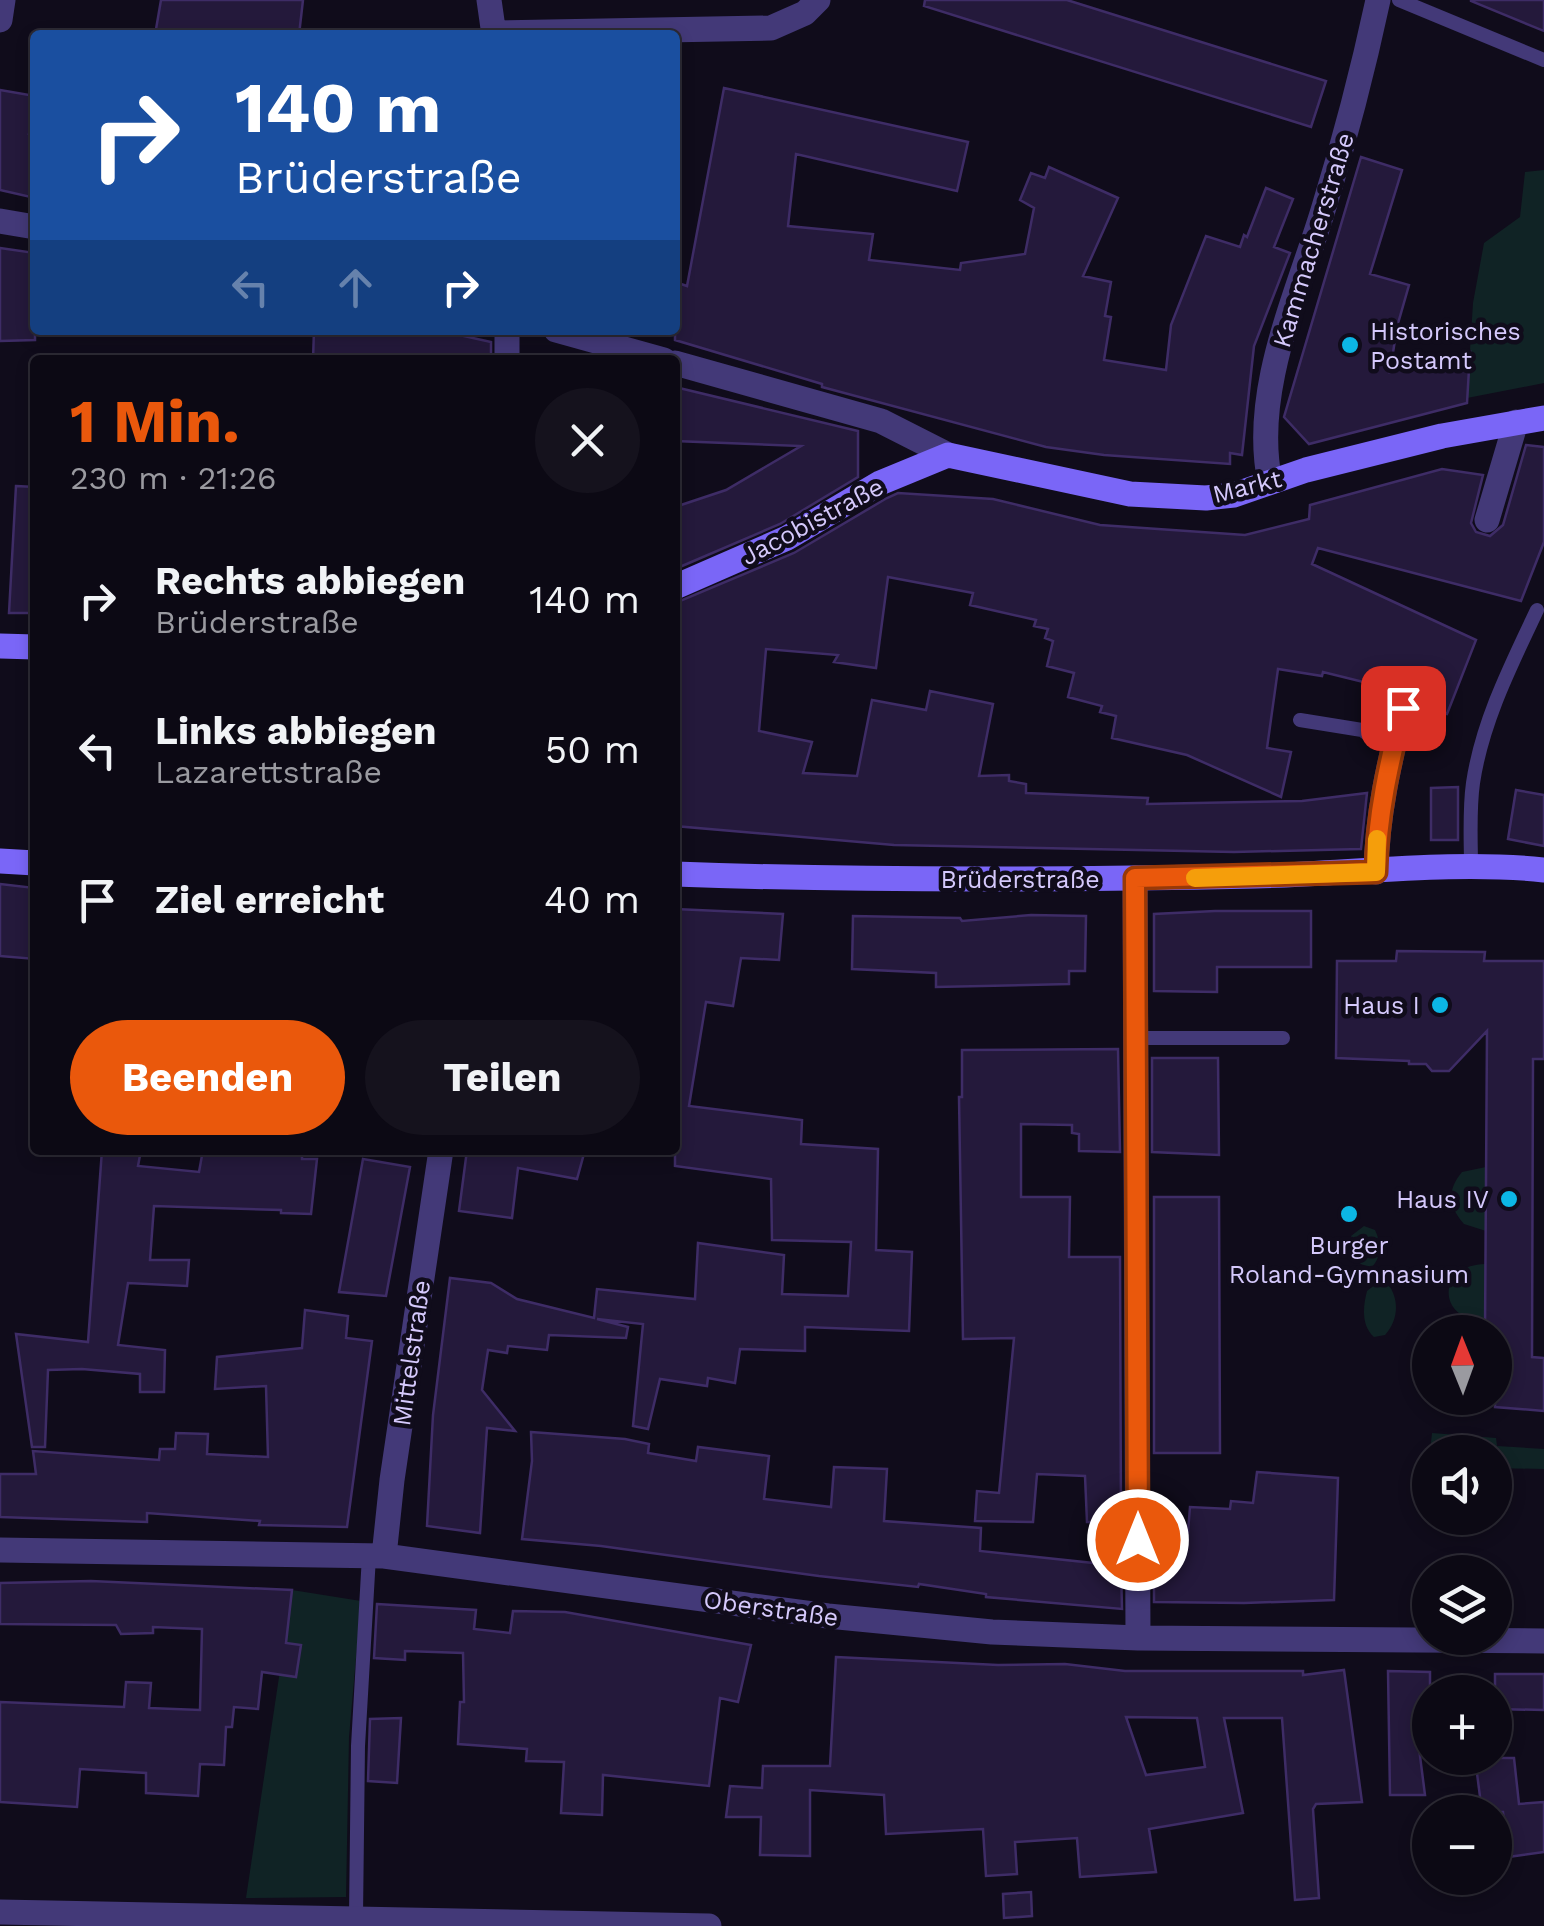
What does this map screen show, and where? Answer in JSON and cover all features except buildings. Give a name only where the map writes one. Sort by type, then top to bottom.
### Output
[{"type":"street","points":[[0,20],[3,0]]},
{"type":"street","points":[[489,0],[493,30]]},
{"type":"street","points":[[678,30],[770,28],[805,14],[818,0]]},
{"type":"street","name":"Kammacherstraße","points":[[1270,482],[1264,445],[1267,398],[1342,146],[1378,0]]},
{"type":"street","points":[[0,220],[30,226]]},
{"type":"street","points":[[574,335],[646,355]]},
{"type":"street","points":[[680,364],[881,421],[948,455]]},
{"type":"street","name":"Markt","points":[[948,455],[1078,485],[1144,496],[1189,498],[1234,494],[1442,436],[1544,418]]},
{"type":"street","points":[[1487,520],[1516,422]]},
{"type":"street","name":"Jacobistraße","points":[[680,585],[787,538],[880,483],[948,455]]},
{"type":"street","points":[[0,646],[30,647]]},
{"type":"street","points":[[1376,872],[1377,828],[1403,708]]},
{"type":"street","points":[[0,860],[30,863]]},
{"type":"street","name":"Brüderstraße","points":[[680,874],[878,879],[1135,878],[1471,868],[1544,870]]},
{"type":"street","points":[[1135,878],[1138,1638]]},
{"type":"street","name":"Mittelstraße","points":[[377,1556],[441,1155]]},
{"type":"street","name":"Oberstraße","points":[[0,1550],[377,1556],[892,1624],[1138,1638],[1544,1641]]},
{"type":"street","points":[[0,1912],[709,1926]]},
{"type":"lane","points":[[1398,0],[1544,60]]},
{"type":"lane","points":[[1471,868],[1472,785],[1499,692],[1537,610]]},
{"type":"lane","points":[[1300,720],[1362,730],[1392,751]]},
{"type":"lane","points":[[1136,1038],[1283,1038]]},
{"type":"lane","name":"Mittelstraße","points":[[356,1917],[358,1746],[377,1556]]},
{"type":"green space","points":[[1544,170],[1544,383],[1467,398],[1473,303],[1484,243],[1520,217],[1525,172]]},
{"type":"green space","points":[[1486,1167],[1486,1231],[1464,1224],[1451,1198],[1462,1172]]},
{"type":"green space","points":[[1364,1226],[1375,1230],[1378,1240],[1379,1254],[1372,1267],[1357,1261],[1351,1248],[1351,1236]]},
{"type":"green space","points":[[1485,1264],[1485,1315],[1464,1315],[1451,1303],[1451,1282],[1469,1267]]},
{"type":"green space","points":[[1377,1283],[1388,1284],[1396,1310],[1385,1335],[1374,1337],[1365,1322],[1364,1309],[1367,1291]]},
{"type":"green space","points":[[1512,1447],[1544,1449],[1544,1469],[1512,1468]]},
{"type":"green space","points":[[292,1590],[361,1601],[349,1737],[346,1897],[246,1898]]},
{"type":"slow traffic","points":[[1195,878],[1376,872],[1377,839]]},
{"type":"place","name":"Historisches Postamt","points":[[1350,345]]},
{"type":"place","name":"Haus I","points":[[1440,1005]]},
{"type":"place","name":"Haus IV","points":[[1509,1199]]},
{"type":"place","name":"Burger Roland-Gymnasium","points":[[1349,1214]]},
{"type":"route","points":[[1138,1540],[1135,878],[1376,872],[1383,785],[1403,708]]}]
